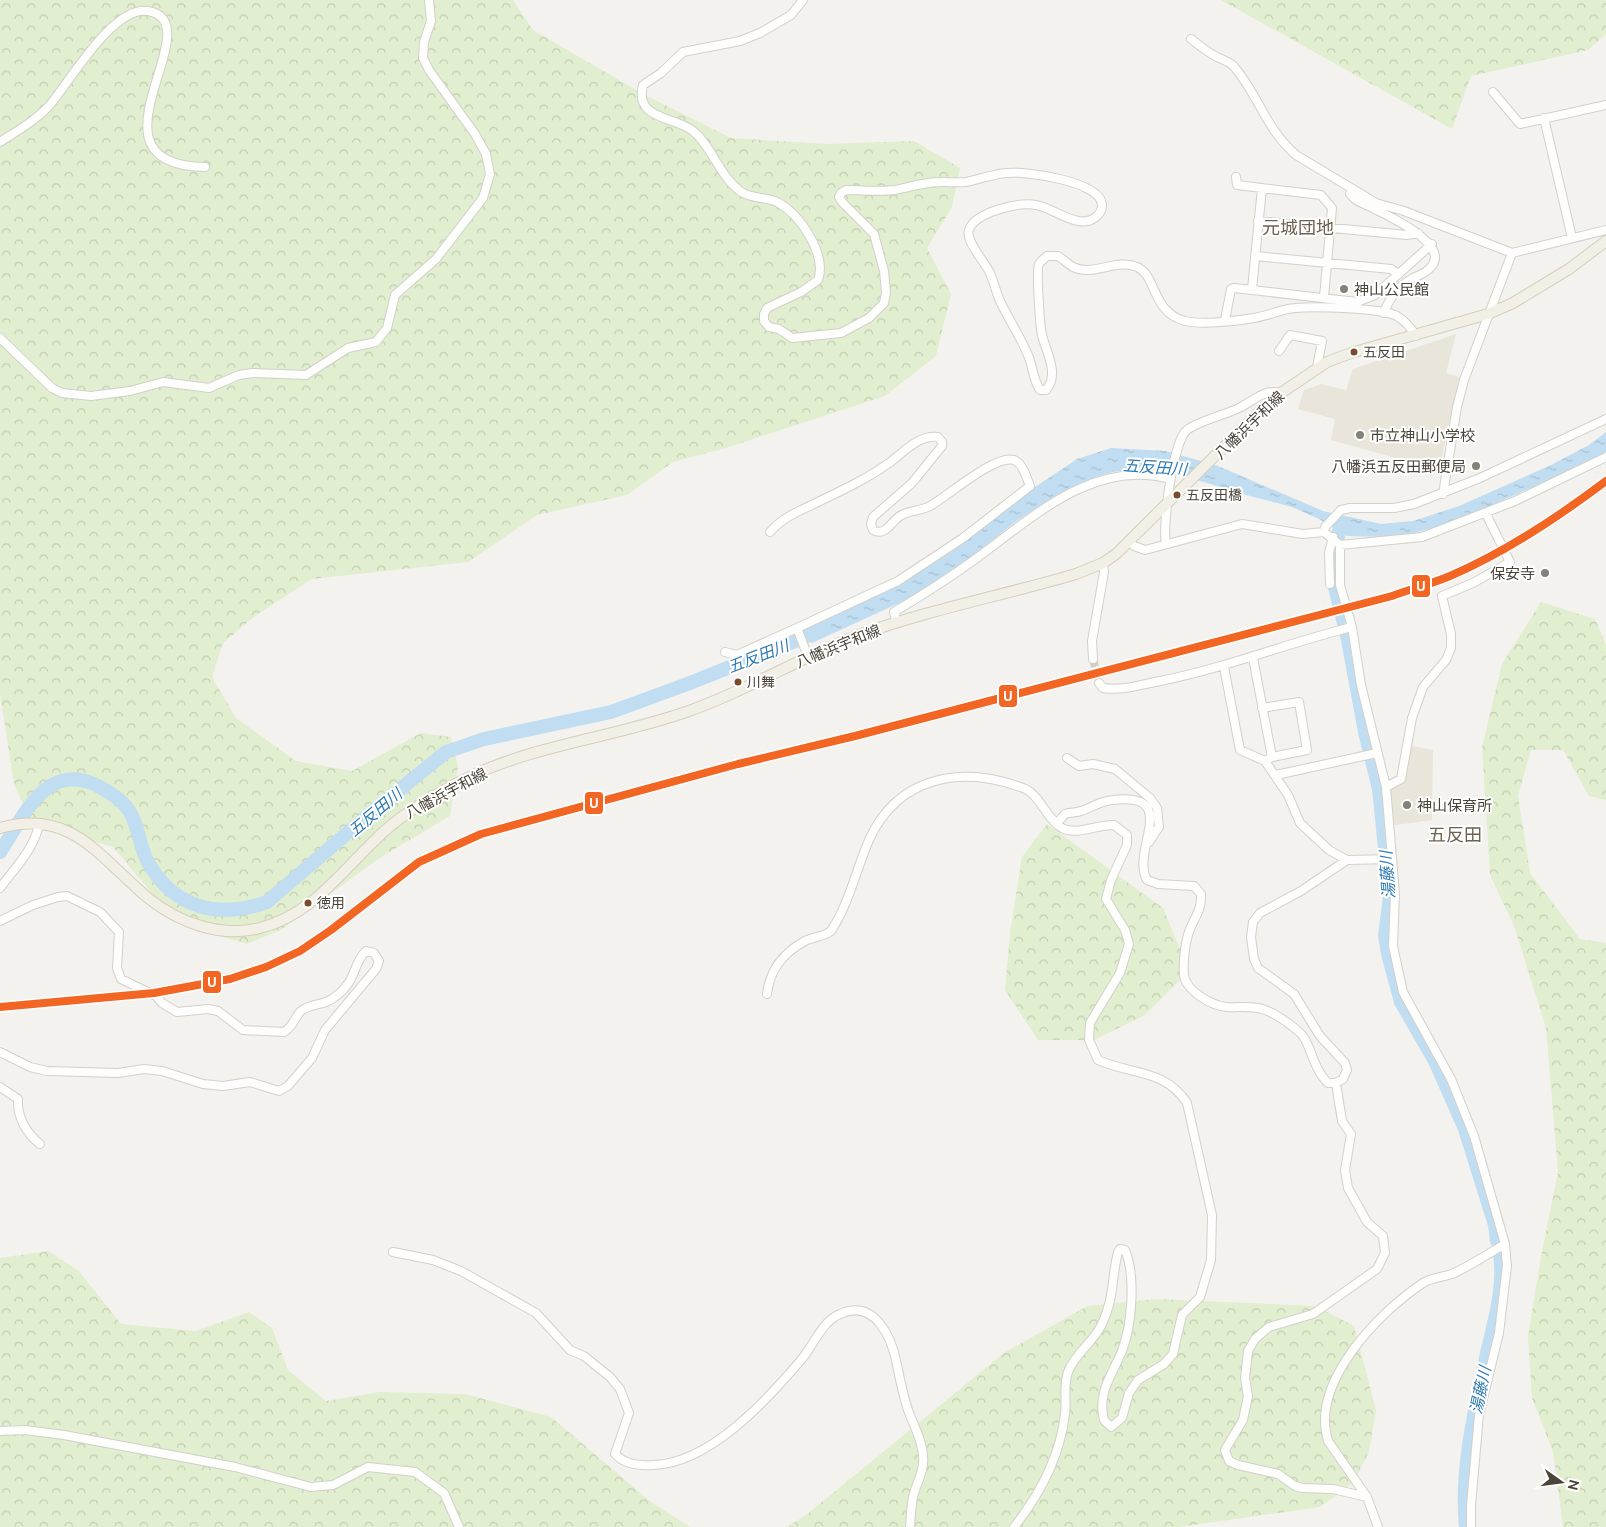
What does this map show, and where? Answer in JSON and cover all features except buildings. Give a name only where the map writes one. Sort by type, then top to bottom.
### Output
[{"type":"main road","name":"八幡浜宇和線","points":[[0,828],[36,823],[73,833],[85,840],[149,899],[194,924],[213,930],[258,929],[279,922],[305,908],[344,874],[373,841],[397,820],[470,777],[511,761],[688,712],[752,684],[806,654],[897,623],[1052,581],[1103,563],[1130,542],[1281,393],[1317,367],[1351,353],[1488,314],[1512,303],[1570,269],[1606,241]]},
{"type":"street","points":[[0,338],[52,388],[62,393],[91,396],[130,391],[163,382],[209,388],[239,375],[252,373],[306,375],[348,348],[376,342],[387,328],[396,295],[436,260],[483,198],[490,174],[486,154],[479,141],[429,70],[423,58],[424,42],[431,21],[428,0]]},
{"type":"street","points":[[803,0],[791,15],[760,33],[740,41],[683,52],[661,73],[643,85],[641,94],[646,107],[653,114],[682,124],[700,137],[737,188],[750,196],[778,202],[786,208],[810,237],[821,265],[818,280],[801,292],[767,308],[764,314],[764,321],[768,326],[779,329],[792,338],[841,333],[870,318],[884,303],[886,292],[884,271],[874,234],[842,202],[839,197],[841,193],[846,190],[896,190],[929,183],[965,182],[1006,173],[1022,173],[1080,185],[1099,196],[1102,204],[1100,213],[1093,220],[1084,222],[1033,204],[1002,209],[984,214],[973,223],[968,232],[968,239],[990,273],[1000,301],[1024,347],[1040,390],[1046,390],[1051,385],[1052,375],[1050,357],[1042,334],[1037,276],[1038,265],[1047,256],[1058,256],[1073,267],[1083,270],[1115,264],[1136,266],[1145,272],[1157,299],[1168,314],[1184,321],[1255,318],[1295,308],[1384,312],[1397,316],[1416,336]]},
{"type":"street","points":[[0,142],[24,128],[49,106],[86,56],[119,21],[130,14],[146,10],[156,13],[163,19],[167,32],[165,50],[146,122],[150,145],[168,160],[188,167],[206,167]]},
{"type":"street","points":[[1191,39],[1217,57],[1227,60],[1235,68],[1247,84],[1260,111],[1285,145],[1296,155],[1376,203],[1404,211],[1512,253],[1606,230]]},
{"type":"street","points":[[1493,92],[1520,124],[1606,105]]},
{"type":"street","points":[[1544,118],[1572,238]]},
{"type":"street","points":[[1236,176],[1237,185],[1321,195],[1332,208],[1324,297]]},
{"type":"street","points":[[1252,290],[1262,188]]},
{"type":"street","points":[[1351,188],[1350,194],[1356,200],[1418,233],[1432,244],[1435,253],[1434,264],[1429,270],[1404,283],[1388,303],[1384,312]]},
{"type":"street","points":[[1258,221],[1407,235],[1418,233]]},
{"type":"street","points":[[1225,320],[1231,289],[1324,297],[1357,302],[1367,300],[1432,244]]},
{"type":"street","points":[[1443,494],[1457,407],[1464,380],[1512,253]]},
{"type":"street","points":[[1255,256],[1391,269],[1397,274]]},
{"type":"street","points":[[1279,351],[1290,335],[1322,342],[1317,367]]},
{"type":"street","points":[[1166,544],[1167,505],[1171,477],[1178,446],[1185,431],[1197,424],[1217,418],[1263,393],[1274,391],[1281,393]]},
{"type":"street","points":[[1130,542],[1134,546],[1145,550],[1242,524],[1303,534],[1324,529],[1341,510],[1350,508],[1401,507],[1443,494],[1606,420]]},
{"type":"street","points":[[725,652],[737,656],[797,630],[898,580],[963,538],[1030,486],[1019,464],[1014,460],[1006,460],[972,476],[930,506],[903,514],[884,532],[873,530],[871,524],[873,517],[912,483],[942,446],[942,442],[938,437],[931,436],[908,447],[889,463],[856,484],[780,520],[770,532]]},
{"type":"street","points":[[1336,541],[1398,541],[1422,537],[1486,514],[1606,457]]},
{"type":"street","points":[[897,623],[894,612],[944,582],[1012,531],[1077,489],[1118,476],[1155,475],[1171,477]]},
{"type":"street","points":[[1386,787],[1401,780],[1412,718],[1423,687],[1446,660],[1451,648],[1451,634],[1442,596],[1473,583],[1510,562],[1486,514]]},
{"type":"street","points":[[1324,529],[1336,541],[1340,585],[1361,685],[1372,754],[1386,787],[1387,860],[1396,894],[1393,946],[1403,992],[1448,1072],[1474,1136],[1505,1244],[1507,1266],[1499,1333],[1479,1415],[1471,1505],[1471,1527]]},
{"type":"street","points":[[1330,584],[1329,553],[1336,541]]},
{"type":"street","points":[[1093,659],[1092,641],[1104,572],[1103,563]]},
{"type":"street","points":[[1099,683],[1103,688],[1117,690],[1224,667],[1348,628]]},
{"type":"street","points":[[797,630],[806,654]]},
{"type":"street","points":[[1253,658],[1262,708],[1268,759],[1288,795],[1300,823],[1329,850],[1347,860],[1387,860]]},
{"type":"street","points":[[1224,667],[1240,750],[1268,759],[1307,750],[1299,702],[1262,708]]},
{"type":"street","points":[[1276,775],[1372,754]]},
{"type":"street","points":[[1067,758],[1079,766],[1092,764],[1115,768],[1150,798],[1157,808],[1159,827],[1146,846]]},
{"type":"street","points":[[767,994],[769,981],[774,969],[783,957],[806,941],[831,931],[842,910],[870,839],[891,807],[916,788],[949,777],[966,777],[1014,785],[1030,791],[1062,828],[1072,830],[1114,825],[1127,834],[1127,845],[1111,880],[1106,899],[1126,930],[1130,944],[1120,973],[1090,1022],[1089,1040],[1098,1060],[1170,1083],[1178,1088],[1187,1103],[1212,1215],[1213,1240],[1205,1285],[1200,1297],[1182,1315],[1173,1354],[1164,1364],[1138,1380],[1129,1392],[1122,1418],[1111,1427],[1104,1420],[1102,1397],[1106,1384],[1122,1351],[1130,1307],[1131,1276],[1128,1256],[1125,1250],[1118,1252],[1113,1298],[1101,1326],[1071,1365],[1067,1374],[1065,1412],[1055,1459],[1045,1481],[1014,1527]]},
{"type":"street","points":[[1057,823],[1065,814],[1080,811],[1100,801],[1131,799],[1146,806],[1151,814],[1152,823],[1142,860],[1143,873],[1147,880],[1158,884],[1194,886],[1201,894],[1200,910],[1190,930],[1185,947],[1184,975],[1186,984],[1212,1002],[1226,1007],[1256,1007],[1277,1016],[1304,1036],[1324,1079],[1328,1083],[1336,1083],[1343,1079],[1347,1070],[1345,1063],[1320,1036],[1294,994],[1258,968],[1254,959],[1251,937],[1253,922],[1260,913],[1301,891],[1347,860]]},
{"type":"street","points":[[0,888],[24,856],[38,833],[36,823]]},
{"type":"street","points":[[0,921],[33,905],[58,896],[76,900],[100,912],[119,932],[117,968],[121,980],[156,996],[162,1003],[177,1012],[208,1009],[218,1011],[243,1030],[284,1032],[290,1028],[300,1012],[309,1006],[328,1002],[335,997],[348,984],[358,958],[366,951],[374,953],[379,961],[376,969],[324,1030],[312,1058],[288,1086],[279,1091],[250,1082],[223,1086],[203,1084],[162,1071],[144,1069],[118,1074],[47,1070],[30,1067],[0,1052]]},
{"type":"street","points":[[1336,1083],[1342,1121],[1351,1134],[1345,1170],[1348,1188],[1368,1222],[1383,1236],[1385,1253],[1376,1269],[1313,1314],[1269,1327],[1255,1339],[1248,1351],[1245,1378],[1248,1396],[1243,1420],[1225,1450],[1228,1461],[1278,1474],[1295,1486],[1333,1489],[1367,1497]]},
{"type":"street","points":[[0,1087],[18,1099],[22,1121],[31,1136],[40,1144]]},
{"type":"street","points":[[1378,1527],[1367,1497],[1328,1441],[1325,1416],[1330,1394],[1338,1374],[1348,1356],[1368,1332],[1424,1282],[1452,1274],[1505,1244]]},
{"type":"street","points":[[393,1252],[433,1260],[461,1271],[536,1313],[570,1350],[584,1356],[610,1377],[620,1389],[629,1412],[615,1454],[622,1462],[636,1464],[666,1465],[692,1456],[706,1448],[751,1412],[802,1358],[834,1317],[852,1310],[860,1310],[876,1318],[889,1336],[904,1397],[923,1455],[923,1464],[911,1508],[910,1527]]},
{"type":"street","points":[[0,1432],[25,1430],[64,1435],[235,1468],[311,1487],[333,1485],[368,1468],[415,1472],[444,1493],[459,1527]]},
{"type":"shaded area","points":[[1456,334],[1446,373],[1459,377],[1439,470],[1331,440],[1335,419],[1298,409],[1304,390],[1321,384],[1346,390],[1353,369]]},
{"type":"shaded area","points":[[1406,745],[1433,750],[1432,820],[1389,826],[1386,787],[1401,779]]},
{"type":"green space","points":[[0,0],[513,0],[533,30],[643,94],[731,138],[827,144],[914,141],[960,168],[952,207],[927,248],[951,294],[936,356],[885,396],[726,448],[673,462],[627,495],[537,515],[468,562],[312,579],[255,616],[223,643],[212,677],[236,718],[296,761],[352,771],[421,733],[451,737],[458,767],[450,816],[378,859],[281,930],[247,944],[203,931],[154,896],[113,847],[33,824],[14,785],[0,694]]},
{"type":"green space","points":[[1221,0],[1606,0],[1606,34],[1588,50],[1471,76],[1452,129]]},
{"type":"green space","points":[[1541,602],[1595,619],[1606,645],[1606,800],[1589,796],[1563,750],[1531,750],[1518,796],[1530,873],[1580,939],[1606,943],[1606,1527],[1563,1527],[1553,1452],[1532,1398],[1528,1337],[1540,1262],[1558,1172],[1546,1028],[1514,926],[1490,875],[1482,747],[1502,664]]},
{"type":"green space","points":[[1047,824],[1163,908],[1189,971],[1145,1015],[1094,1040],[1038,1040],[1005,990],[1010,933],[1022,857]]},
{"type":"green space","points":[[48,1251],[78,1270],[121,1324],[196,1331],[249,1312],[272,1328],[288,1370],[326,1401],[380,1392],[465,1394],[551,1417],[651,1502],[690,1527],[0,1527],[0,1258]]},
{"type":"green space","points":[[1156,1299],[1316,1306],[1354,1326],[1376,1410],[1369,1452],[1353,1483],[1320,1507],[1180,1527],[787,1527],[806,1515],[1004,1353],[1087,1306]]},
{"type":"water","points":[[1606,432],[1606,452],[1560,475],[1453,522],[1411,534],[1385,537],[1347,536],[1319,519],[1292,507],[1167,471],[1143,468],[1113,472],[1093,478],[1057,495],[1018,520],[966,560],[910,598],[812,643],[805,627],[878,594],[950,553],[1038,485],[1077,459],[1111,448],[1166,451],[1218,466],[1323,511],[1381,524],[1413,521],[1459,506],[1551,465],[1589,445]]},
{"type":"waterway","name":"湯藤川","points":[[1341,523],[1334,554],[1334,583],[1348,640],[1365,732],[1379,789],[1390,897],[1385,935],[1388,954],[1401,1002],[1435,1061],[1465,1129],[1495,1225],[1497,1241]]},
{"type":"waterway","name":"五反田川","points":[[0,852],[28,808],[39,795],[51,785],[65,780],[81,780],[100,787],[125,805],[134,820],[149,864],[172,891],[185,900],[200,906],[232,910],[250,907],[267,902],[372,812],[446,752],[484,739],[611,712],[690,683],[825,629]]},
{"type":"waterway","name":"湯藤川","points":[[1466,1527],[1465,1482],[1467,1460],[1474,1415],[1500,1290],[1500,1254]]},
{"type":"tunnel","points":[[1093,659],[1099,683]]},
{"type":"transit line","name":"U","points":[[0,1007],[154,993],[230,979],[266,967],[300,951],[331,930],[419,862],[481,834],[738,764],[855,736],[1392,596],[1436,582],[1471,567],[1550,521],[1606,481]]},
{"type":"place","name":"神山公民館","points":[[1344,289]]},
{"type":"place","name":"五反田","points":[[1354,352]]},
{"type":"place","name":"市立神山小学校","points":[[1360,435]]},
{"type":"place","name":"八幡浜五反田郵便局","points":[[1476,466]]},
{"type":"place","name":"五反田橋","points":[[1177,495]]},
{"type":"place","name":"保安寺","points":[[1545,573]]},
{"type":"place","name":"川舞","points":[[738,682]]},
{"type":"place","name":"神山保育所","points":[[1407,805]]},
{"type":"place","name":"徳用","points":[[308,903]]},
{"type":"district","name":"元城団地","points":[[1298,227]]},
{"type":"district","name":"五反田","points":[[1455,834]]}]
